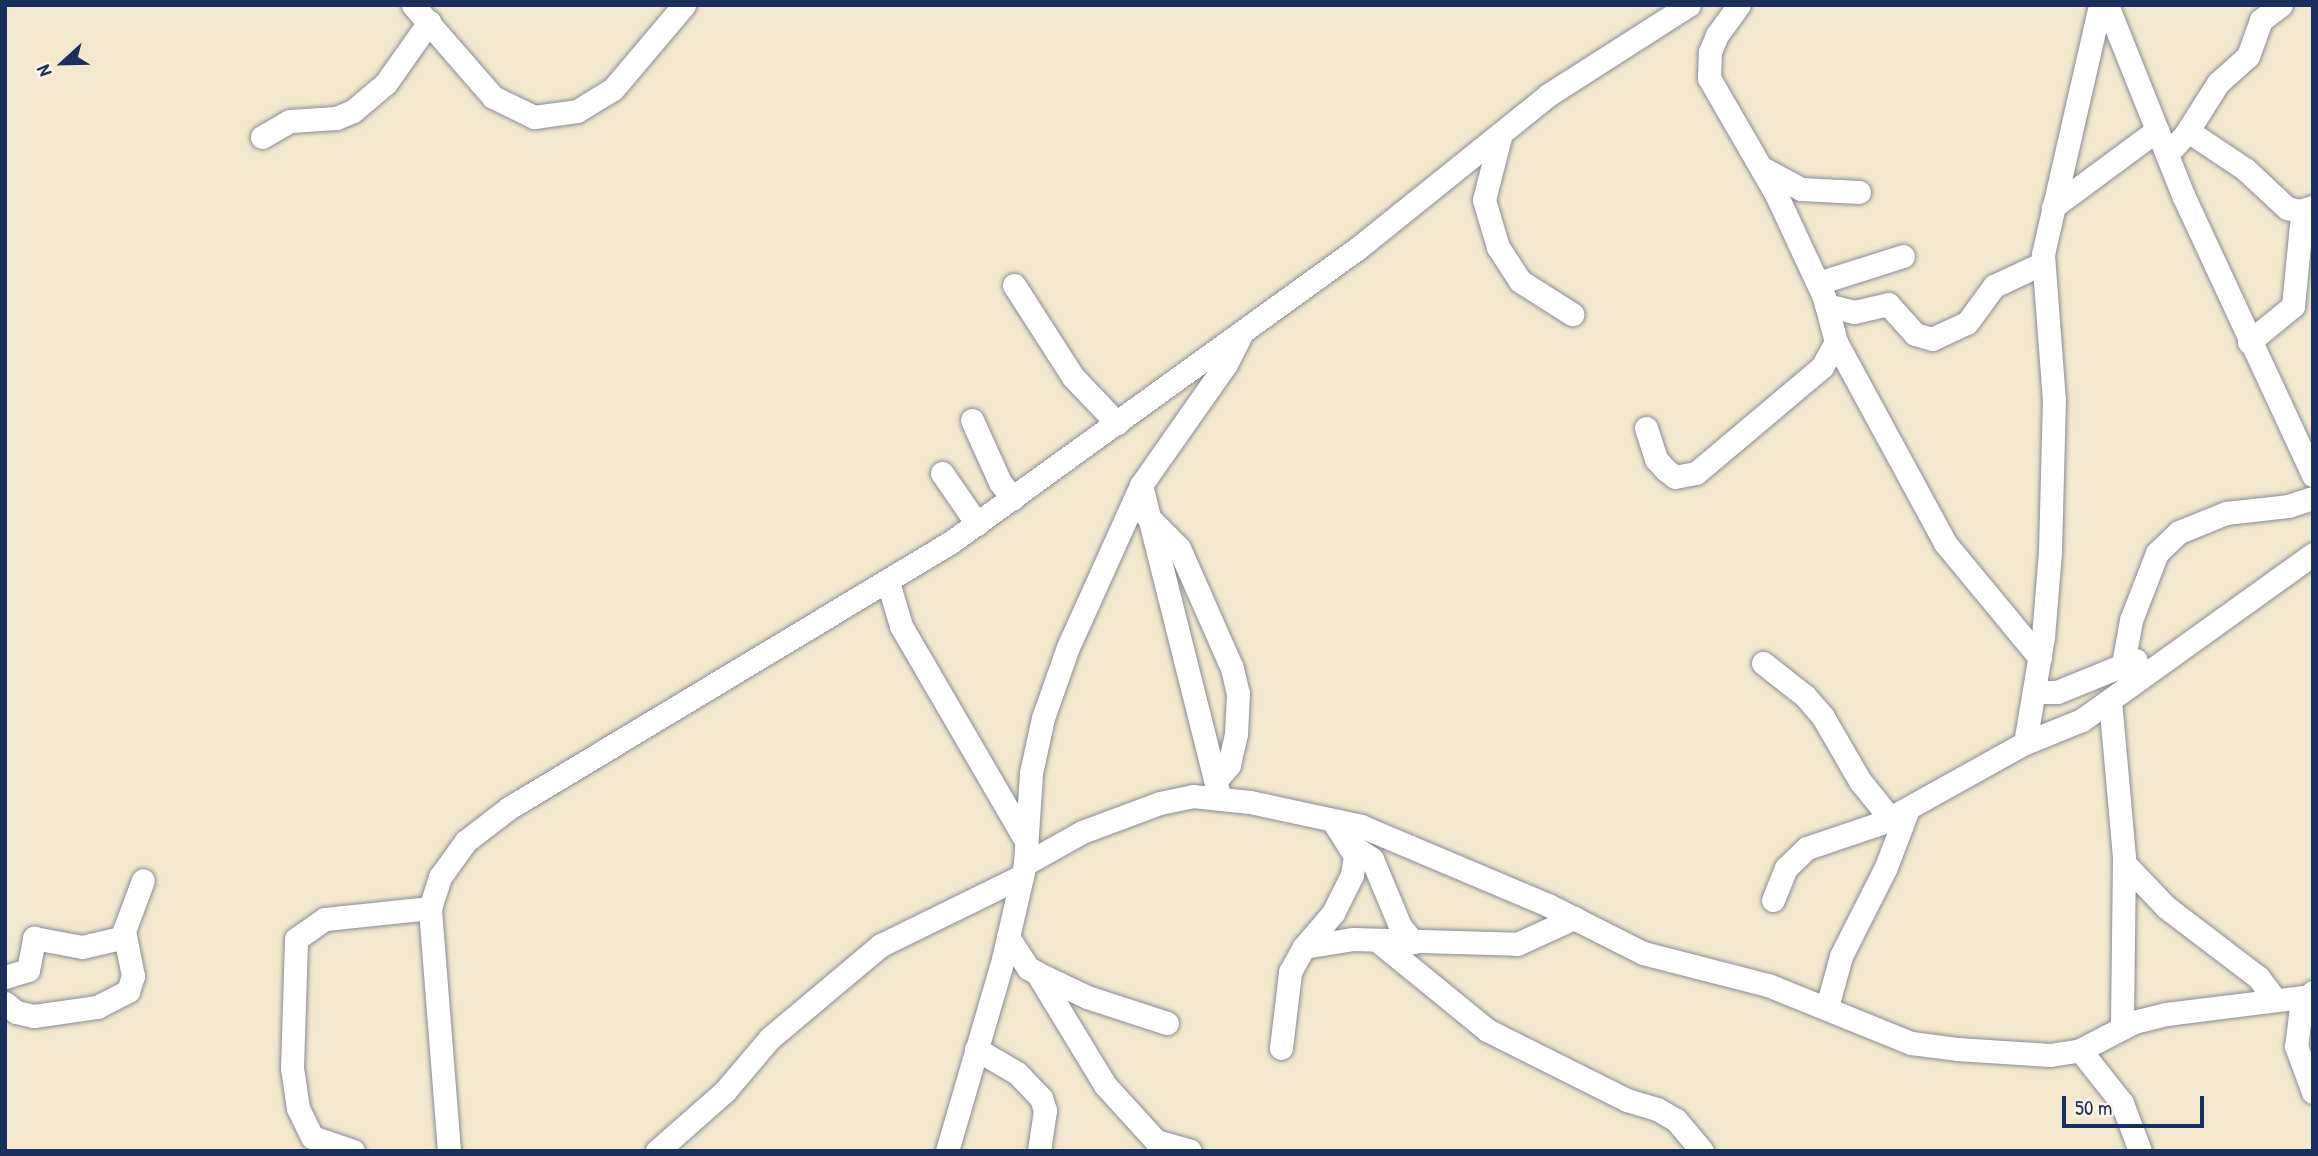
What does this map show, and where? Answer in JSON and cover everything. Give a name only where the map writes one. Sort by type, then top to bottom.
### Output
[{"type":"street","points":[[262,137],[290,121],[337,118],[353,111],[386,83],[425,13],[493,97],[534,117],[577,111],[613,89],[684,5]]},
{"type":"street","points":[[449,1151],[429,908],[440,877],[466,841],[509,808],[888,582],[977,524],[1445,183],[1548,95],[1689,5]]},
{"type":"street","points":[[1739,5],[1717,35],[1710,52],[1709,78],[1759,167],[1822,294],[1836,342],[1945,543],[2040,658]]},
{"type":"street","points":[[2025,743],[2040,658],[2050,551],[2054,401],[2043,263],[2053,207],[2100,5]]},
{"type":"street","points":[[2108,5],[2167,155],[2249,342],[2313,475]]},
{"type":"street","points":[[2167,155],[2188,131],[2218,83],[2248,56],[2261,20],[2281,5]]},
{"type":"street","points":[[2053,207],[2157,130]]},
{"type":"street","points":[[2188,131],[2245,169],[2287,208],[2299,211],[2312,207]]},
{"type":"street","points":[[1500,136],[1484,200],[1498,247],[1520,281],[1573,314]]},
{"type":"street","points":[[1759,167],[1801,189],[1859,192]]},
{"type":"street","points":[[2249,342],[2293,306],[2301,225],[2312,207]]},
{"type":"street","points":[[1822,294],[1903,256]]},
{"type":"street","points":[[1822,294],[1854,312],[1888,304],[1915,334],[1932,339],[1967,323],[1994,286],[2043,263]]},
{"type":"street","points":[[1014,285],[1051,347],[1092,402],[1117,423]]},
{"type":"street","points":[[947,1151],[1008,937],[1023,870],[1031,773],[1043,718],[1087,599],[1141,485],[1226,364],[1244,330]]},
{"type":"street","points":[[1646,428],[1656,459],[1666,470],[1675,477],[1696,474],[1822,367],[1836,342]]},
{"type":"street","points":[[972,420],[1000,482],[1013,499]]},
{"type":"street","points":[[942,473],[977,524]]},
{"type":"street","points":[[1141,485],[1218,788]]},
{"type":"street","points":[[2123,664],[2131,620],[2157,554],[2179,532],[2227,513],[2288,506],[2313,498]]},
{"type":"street","points":[[1147,516],[1179,548],[1232,668],[1238,693],[1236,734],[1228,765],[1218,788]]},
{"type":"street","points":[[1773,900],[1786,868],[1807,848],[1899,814],[2025,743],[2082,720],[2313,554]]},
{"type":"street","points":[[888,582],[901,626],[1026,841]]},
{"type":"street","points":[[2034,692],[2066,689],[2123,664],[2174,653]]},
{"type":"street","points":[[1763,663],[1805,696],[1823,717],[1860,781],[1899,814]]},
{"type":"street","points":[[2110,700],[2124,863],[2122,1028]]},
{"type":"street","points":[[2082,720],[2114,760]]},
{"type":"street","points":[[657,1151],[725,1091],[770,1038],[881,946],[1128,813],[1218,788],[1390,837],[1574,918],[1643,953],[1768,985],[1911,1042],[2050,1055],[2080,1050],[2122,1028],[2166,1014],[2311,994]]},
{"type":"street","points":[[1827,1007],[1841,956],[1886,867],[1899,814]]},
{"type":"street","points":[[1281,1048],[1290,972],[1304,947],[1333,913],[1352,875],[1354,856],[1334,822]]},
{"type":"street","points":[[1347,842],[1373,859],[1400,926],[1413,942]]},
{"type":"street","points":[[2124,863],[2166,907],[2258,977],[2274,998]]},
{"type":"street","points":[[5,1003],[16,1012],[34,1016],[116,1001],[128,991],[133,976],[124,937],[143,880]]},
{"type":"street","points":[[353,1151],[321,1146],[305,1127],[298,1108],[292,1068],[296,939],[325,919],[429,908]]},
{"type":"street","points":[[1304,947],[1353,939],[1517,944],[1574,918]]},
{"type":"street","points":[[5,977],[28,970],[34,938],[82,947],[124,937]]},
{"type":"street","points":[[1008,937],[1021,960],[1037,973],[1087,997],[1167,1023]]},
{"type":"street","points":[[1378,941],[1487,1030],[1627,1100],[1657,1109],[1676,1120],[1702,1151]]},
{"type":"street","points":[[1037,973],[1105,1085],[1156,1141],[1190,1151]]},
{"type":"street","points":[[2311,994],[2301,1007],[2306,1020],[2297,1046],[2313,1091]]},
{"type":"street","points":[[976,1049],[1017,1073],[1041,1098],[1045,1110],[1039,1151]]},
{"type":"street","points":[[2080,1050],[2122,1104],[2140,1151]]}]
